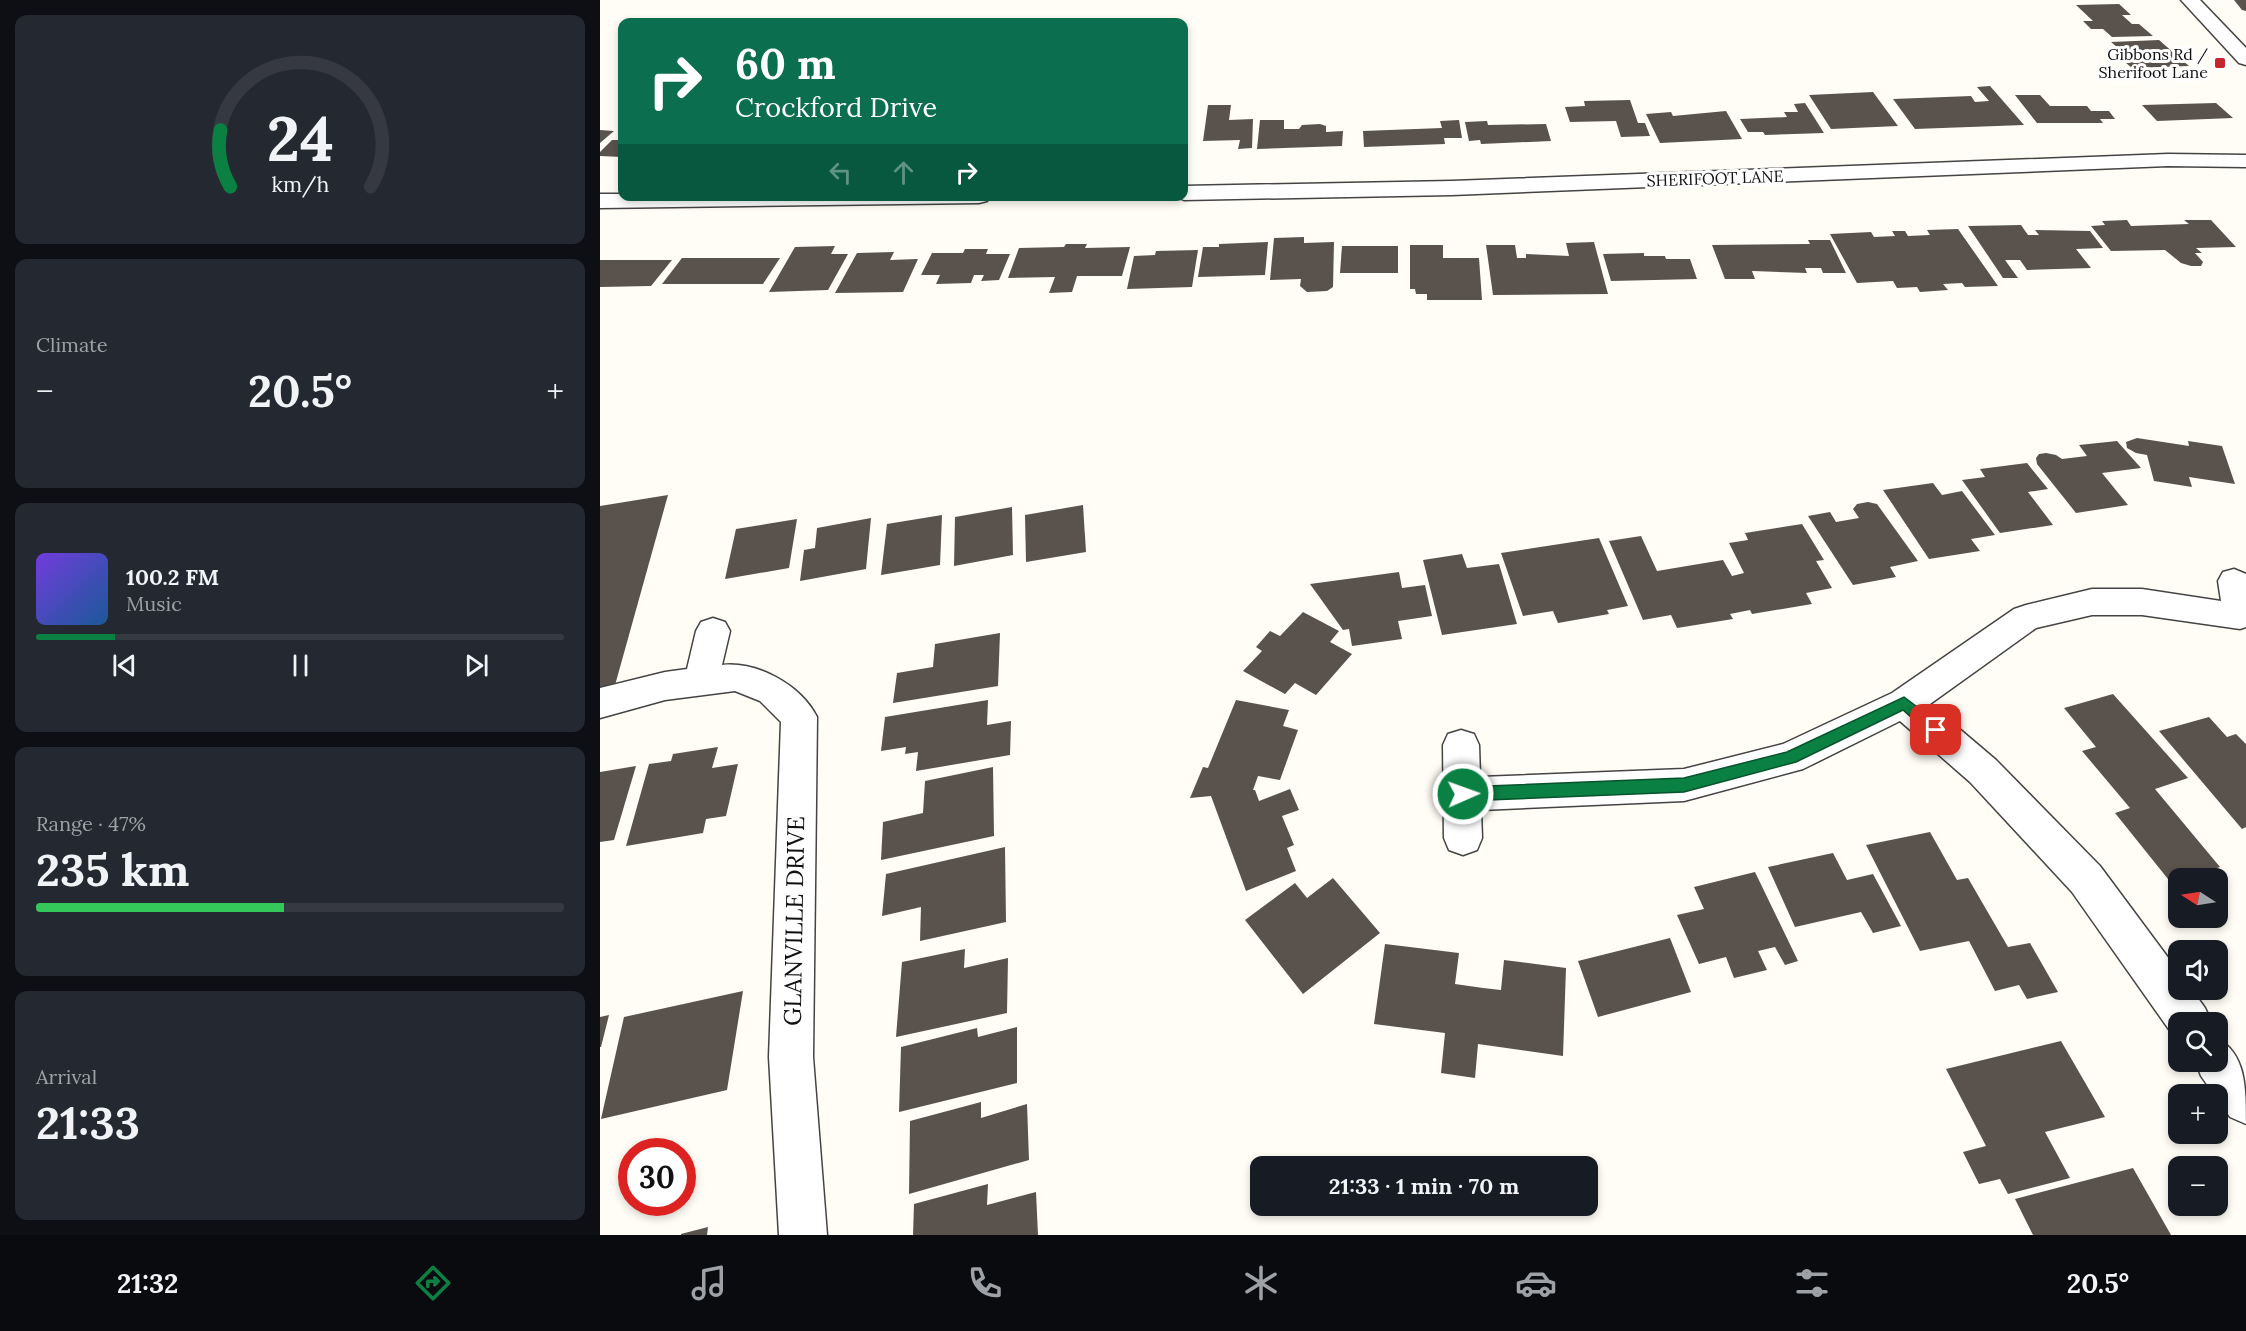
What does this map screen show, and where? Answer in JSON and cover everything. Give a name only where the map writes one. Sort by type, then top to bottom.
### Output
[{"type":"street","points":[[2190,0],[2246,59]]},
{"type":"street","name":"SHERIFOOT LANE","points":[[1188,193],[1452,188],[2168,160],[2246,161]]},
{"type":"street","points":[[600,201],[618,201]]},
{"type":"street","points":[[1463,794],[1684,785],[1790,758],[1904,703],[2026,618],[2092,602],[2142,602],[2243,621],[2234,581]]},
{"type":"street","points":[[683,684],[713,631]]},
{"type":"street","name":"GLANVILLE DRIVE","points":[[600,703],[683,684],[737,677],[772,692],[799,717],[791,1057],[804,1235]]},
{"type":"street","points":[[1904,703],[1983,771],[2086,879],[2182,1012]]},
{"type":"street","points":[[1461,746],[1463,838]]},
{"type":"street","points":[[2225,1072],[2246,1101]]},
{"type":"building","points":[[2234,0],[2246,0],[2246,11],[2242,10]]},
{"type":"building","points":[[2119,4],[2131,15],[2122,15],[2132,24],[2139,24],[2153,36],[2112,37],[2103,29],[2091,29],[2083,21],[2093,21],[2076,5]]},
{"type":"building","points":[[2159,40],[2189,66],[2132,68],[2126,63],[2120,63],[2111,54],[2124,53],[2111,42]]},
{"type":"building","points":[[1990,86],[2024,125],[1915,129],[1893,99],[1971,96],[1975,102],[1989,101],[1977,87]]},
{"type":"building","points":[[1873,92],[1898,126],[1831,129],[1809,95]]},
{"type":"building","points":[[2015,95],[2040,95],[2050,106],[2087,106],[2091,111],[2109,111],[2115,119],[2100,119],[2103,123],[2037,123]]},
{"type":"building","points":[[1630,100],[1638,123],[1645,123],[1650,136],[1621,137],[1616,121],[1570,122],[1565,107],[1585,106],[1584,101]]},
{"type":"building","points":[[1805,103],[1824,133],[1765,135],[1763,132],[1748,132],[1740,119],[1787,117],[1784,112],[1798,112],[1794,104]]},
{"type":"building","points":[[2216,103],[2233,118],[2157,121],[2142,105]]},
{"type":"building","points":[[1208,105],[1231,105],[1229,120],[1253,119],[1252,148],[1238,149],[1240,140],[1203,141]]},
{"type":"building","points":[[1726,111],[1742,139],[1660,143],[1646,114],[1671,112],[1673,116]]},
{"type":"building","points":[[1260,120],[1284,120],[1284,129],[1299,129],[1302,125],[1320,124],[1326,126],[1326,132],[1343,131],[1342,146],[1257,149]]},
{"type":"building","points":[[1459,120],[1462,138],[1444,138],[1445,144],[1364,147],[1363,131],[1442,128],[1440,121]]},
{"type":"building","points":[[1487,121],[1488,125],[1546,124],[1551,141],[1481,144],[1480,140],[1469,141],[1465,122]]},
{"type":"building","points":[[600,130],[614,131],[600,143]]},
{"type":"building","points":[[612,140],[618,140],[618,157],[600,156],[600,152]]},
{"type":"building","points":[[2127,220],[2131,226],[2189,224],[2184,220],[2211,220],[2236,247],[2196,248],[2202,253],[2195,253],[2203,262],[2201,266],[2191,266],[2181,263],[2165,250],[2111,251],[2091,226],[2105,225],[2102,221]]},
{"type":"building","points":[[2021,225],[2028,235],[2039,235],[2035,230],[2090,231],[2103,248],[2076,249],[2091,268],[2027,270],[2020,260],[2005,260],[2018,278],[2003,278],[1968,226]]},
{"type":"building","points":[[1958,229],[1998,286],[1965,287],[1962,283],[1943,284],[1948,290],[1920,292],[1917,287],[1897,288],[1893,281],[1857,283],[1830,234],[1871,232],[1874,237],[1895,236],[1892,231],[1905,231],[1908,236],[1930,235],[1927,230]]},
{"type":"building","points":[[1304,237],[1304,243],[1334,242],[1333,287],[1327,291],[1307,292],[1300,286],[1301,279],[1270,280],[1274,238]]},
{"type":"building","points":[[1808,240],[1830,240],[1846,273],[1823,273],[1821,268],[1805,268],[1807,273],[1752,271],[1755,279],[1725,279],[1712,245],[1810,244]]},
{"type":"building","points":[[1268,242],[1265,275],[1198,277],[1203,247]]},
{"type":"building","points":[[1594,242],[1608,294],[1493,295],[1486,245],[1515,245],[1517,258],[1526,258],[1526,254],[1569,256],[1566,243]]},
{"type":"building","points":[[1066,244],[1087,244],[1085,248],[1130,247],[1122,276],[1077,276],[1072,292],[1049,293],[1055,277],[1008,278],[1019,248],[1064,247]]},
{"type":"building","points":[[1410,245],[1443,245],[1443,258],[1479,258],[1482,300],[1427,300],[1427,294],[1416,294],[1415,289],[1410,289]]},
{"type":"building","points":[[835,246],[831,254],[848,254],[828,290],[769,292],[795,247]]},
{"type":"building","points":[[1342,246],[1398,246],[1398,273],[1340,273]]},
{"type":"building","points":[[965,249],[988,249],[986,254],[1010,254],[999,280],[981,281],[984,275],[974,275],[971,283],[936,284],[940,275],[921,275],[932,253],[963,253]]},
{"type":"building","points":[[1198,250],[1192,287],[1127,289],[1134,256],[1155,255],[1156,251]]},
{"type":"building","points":[[894,252],[890,260],[918,259],[903,292],[835,293],[857,253]]},
{"type":"building","points":[[1644,253],[1644,256],[1665,256],[1666,259],[1690,259],[1697,279],[1611,281],[1603,254]]},
{"type":"building","points":[[682,258],[780,258],[763,284],[662,284]]},
{"type":"building","points":[[600,260],[672,260],[651,286],[600,287]]},
{"type":"building","points":[[2137,438],[2189,446],[2188,441],[2222,446],[2235,484],[2189,477],[2192,487],[2154,481],[2147,455],[2127,448],[2126,442]]},
{"type":"building","points":[[2117,441],[2141,468],[2102,473],[2128,505],[2076,513],[2037,464],[2036,458],[2039,454],[2056,455],[2062,459],[2087,456],[2079,445]]},
{"type":"building","points":[[2027,463],[2048,489],[2028,492],[2053,525],[2000,533],[1962,480],[1985,477],[1980,469]]},
{"type":"building","points":[[1933,483],[1942,495],[1962,491],[1995,535],[1971,539],[1980,551],[1929,559],[1883,490]]},
{"type":"building","points":[[668,495],[612,696],[600,698],[600,506]]},
{"type":"building","points":[[1868,502],[1877,504],[1918,561],[1890,567],[1896,577],[1853,585],[1808,516],[1830,512],[1836,522],[1859,518],[1853,509],[1857,504]]},
{"type":"building","points":[[1083,505],[1086,552],[1026,562],[1025,515]]},
{"type":"building","points":[[1012,507],[1013,555],[954,566],[955,517]]},
{"type":"building","points":[[942,515],[940,565],[881,575],[887,524]]},
{"type":"building","points":[[871,518],[866,569],[800,581],[804,550],[815,548],[817,528]]},
{"type":"building","points":[[797,519],[789,568],[725,579],[736,529]]},
{"type":"building","points":[[1802,524],[1824,560],[1816,561],[1832,588],[1806,593],[1812,604],[1752,614],[1750,610],[1730,614],[1733,619],[1677,628],[1671,615],[1643,620],[1609,541],[1641,536],[1657,571],[1723,560],[1732,576],[1744,573],[1729,543],[1748,540],[1745,533]]},
{"type":"building","points":[[1599,538],[1628,606],[1607,610],[1609,614],[1558,623],[1553,611],[1523,616],[1501,553]]},
{"type":"building","points":[[1462,554],[1467,568],[1499,564],[1517,624],[1442,635],[1423,560]]},
{"type":"building","points":[[1399,572],[1402,588],[1425,585],[1432,616],[1398,621],[1402,639],[1352,646],[1349,629],[1343,630],[1310,584]]},
{"type":"building","points":[[1303,612],[1339,631],[1330,642],[1352,654],[1316,695],[1295,683],[1285,694],[1243,671],[1262,651],[1256,647],[1270,631],[1280,636]]},
{"type":"building","points":[[1000,633],[998,686],[893,703],[897,673],[933,667],[935,644]]},
{"type":"building","points":[[2113,694],[2188,778],[2155,789],[2220,867],[2168,868],[2168,879],[2115,813],[2130,808],[2082,751],[2096,747],[2064,708]]},
{"type":"building","points":[[988,700],[987,725],[1011,721],[1010,755],[916,771],[918,752],[905,754],[906,747],[881,751],[885,717]]},
{"type":"building","points":[[1236,700],[1289,710],[1283,726],[1298,730],[1280,780],[1258,776],[1253,790],[1259,801],[1290,789],[1299,810],[1282,816],[1294,845],[1287,848],[1296,871],[1246,891],[1211,796],[1190,798],[1203,767],[1208,768]]},
{"type":"building","points":[[2209,717],[2227,737],[2236,734],[2246,744],[2246,827],[2242,829],[2159,731]]},
{"type":"building","points":[[718,747],[712,768],[738,764],[726,816],[706,819],[703,833],[626,846],[649,764],[671,761],[673,754]]},
{"type":"building","points":[[636,766],[614,840],[600,842],[600,772]]},
{"type":"building","points":[[993,767],[994,836],[881,860],[883,822],[923,813],[925,781]]},
{"type":"building","points":[[1930,832],[1957,880],[1968,878],[2008,947],[2030,943],[2058,992],[2027,999],[2019,985],[1995,991],[1969,941],[1920,951],[1866,845]]},
{"type":"building","points":[[1005,847],[1006,922],[920,941],[921,907],[882,916],[886,874]]},
{"type":"building","points":[[1833,853],[1847,880],[1873,874],[1901,926],[1873,933],[1861,912],[1795,927],[1768,867]]},
{"type":"building","points":[[1755,872],[1798,961],[1785,965],[1775,947],[1758,951],[1767,970],[1734,978],[1726,957],[1699,964],[1677,915],[1704,909],[1694,887]]},
{"type":"building","points":[[1333,878],[1380,933],[1303,994],[1245,920],[1295,883],[1307,898]]},
{"type":"building","points":[[1670,938],[1691,992],[1598,1017],[1578,961]]},
{"type":"building","points":[[1385,944],[1459,953],[1455,984],[1483,988],[1501,990],[1504,960],[1566,968],[1563,1056],[1478,1044],[1475,1078],[1441,1073],[1445,1033],[1374,1024]]},
{"type":"building","points":[[965,949],[964,968],[1008,958],[1007,1013],[896,1037],[902,962]]},
{"type":"building","points":[[743,991],[727,1090],[601,1119],[624,1017]]},
{"type":"building","points":[[609,1015],[601,1047],[600,1047],[600,1017]]},
{"type":"building","points":[[1017,1027],[1017,1083],[899,1112],[901,1047],[977,1028],[978,1037]]},
{"type":"building","points":[[2061,1041],[2105,1117],[2045,1132],[2070,1178],[2008,1194],[2000,1179],[1979,1184],[1963,1152],[1986,1146],[1946,1069]]},
{"type":"building","points":[[981,1102],[981,1118],[1027,1104],[1029,1160],[909,1194],[910,1121]]},
{"type":"building","points":[[2133,1168],[2171,1235],[2033,1235],[2015,1199]]},
{"type":"building","points":[[988,1184],[987,1205],[1036,1192],[1038,1235],[913,1235],[914,1204]]},
{"type":"building","points":[[708,1227],[707,1235],[681,1235],[681,1234]]},
{"type":"place","name":"Gibbons Rd / Sherifoot Lane","points":[[2220,63]]},
{"type":"route","points":[[1463,794],[1684,785],[1790,758],[1904,703],[1936,730]]}]
